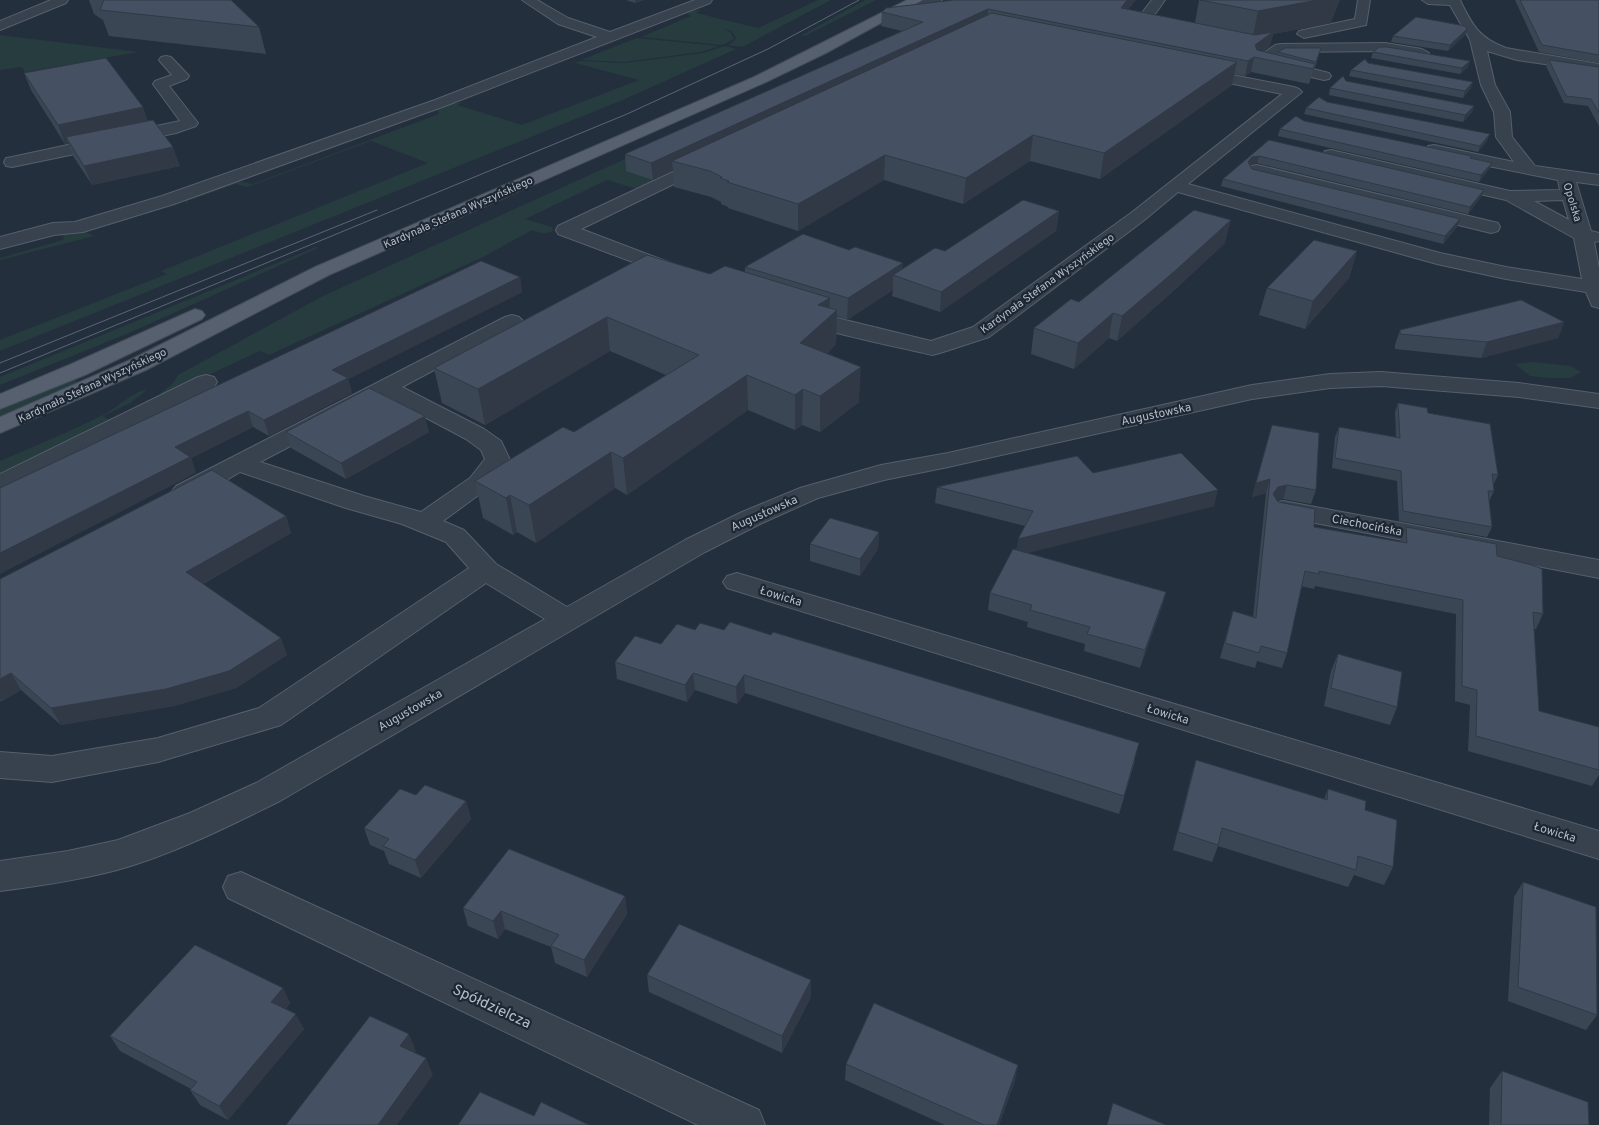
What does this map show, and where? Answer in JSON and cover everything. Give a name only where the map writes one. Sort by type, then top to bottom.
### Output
[{"type":"main road","name":"Kardynała Stefana Wyszyńskiego","points":[[262,283],[713,88],[888,0]]},
{"type":"main road","name":"Kardynała Stefana Wyszyńskiego","points":[[0,426],[138,365],[315,275],[751,83],[821,50],[915,1]]},
{"type":"main road","name":"Kardynała Stefana Wyszyńskiego","points":[[0,402],[77,370],[209,309]]},
{"type":"street","points":[[0,26],[62,0]]},
{"type":"street","points":[[528,0],[563,20],[610,38]]},
{"type":"street","points":[[0,243],[53,229],[76,228],[168,200],[404,116],[706,0]]},
{"type":"street","points":[[915,1],[936,0]]},
{"type":"street","points":[[1160,0],[1148,14],[1152,24],[1188,32]]},
{"type":"street","points":[[1262,42],[1341,28],[1361,22],[1364,0]]},
{"type":"street","points":[[1428,0],[1455,1],[1477,40],[1488,85],[1502,112],[1504,138],[1528,170]]},
{"type":"street","points":[[1477,40],[1492,49],[1516,55],[1599,68]]},
{"type":"street","points":[[1324,76],[1260,61],[1280,48],[1385,47],[1434,55]]},
{"type":"street","points":[[12,162],[176,128],[190,123],[160,84],[182,76],[166,60]]},
{"type":"street","points":[[1463,60],[1483,63]]},
{"type":"street","name":"Kardynała Stefana Wyszyńskiego","points":[[782,309],[826,323],[932,348],[981,332],[1137,217],[1294,92],[1179,68]]},
{"type":"street","points":[[1469,82],[1488,85]]},
{"type":"street","points":[[1483,108],[1502,112]]},
{"type":"street","points":[[1485,134],[1504,138]]},
{"type":"street","name":"Opolska","points":[[1416,146],[1565,176],[1570,195],[1591,236],[1597,292]]},
{"type":"street","points":[[1319,152],[1502,212],[1591,236]]},
{"type":"street","points":[[692,278],[565,230],[726,153]]},
{"type":"street","points":[[1257,170],[1502,212],[1570,195]]},
{"type":"street","points":[[1565,176],[1599,180]]},
{"type":"street","points":[[1175,186],[1437,258],[1597,292]]},
{"type":"street","points":[[1437,258],[1470,246],[1502,212]]},
{"type":"street","points":[[168,500],[512,321]]},
{"type":"street","name":"Augustowska","points":[[0,876],[65,868],[134,850],[209,821],[268,792],[695,546],[751,518],[809,493],[881,472],[948,460],[1252,392],[1330,381],[1381,379],[1501,389],[1599,401]]},
{"type":"street","points":[[0,484],[206,382]]},
{"type":"street","points":[[385,387],[476,434],[492,446],[498,460],[478,483],[423,523]]},
{"type":"street","points":[[238,463],[423,523],[455,536],[486,570],[567,620]]},
{"type":"street","name":"Ciechocińska","points":[[1283,508],[1599,569]]},
{"type":"street","points":[[0,765],[52,769],[158,750],[270,717],[486,570]]},
{"type":"street","name":"Łowicka","points":[[737,582],[1599,845]]},
{"type":"street","name":"Spółdzielcza","points":[[241,888],[744,1125]]},
{"type":"green space","points":[[818,0],[831,0],[742,47],[728,45],[735,40],[736,37],[731,31],[724,28],[731,33],[734,39],[722,45],[641,37],[691,16],[687,13],[690,11],[702,10],[696,13],[758,28]]},
{"type":"green space","points":[[865,0],[876,0],[805,36],[802,35]]},
{"type":"green space","points":[[0,35],[138,52],[25,72],[22,67],[0,70]]},
{"type":"green space","points":[[637,38],[719,46],[701,52],[624,62],[581,60]]},
{"type":"green space","points":[[725,46],[736,49],[625,99],[0,351],[0,340],[167,274],[161,271],[428,163],[371,141],[247,187],[236,184],[187,201],[188,204],[185,202],[187,199],[237,181],[253,184],[439,114],[437,110],[453,103],[463,103],[457,105],[522,125],[639,80],[575,63],[580,61],[624,63],[703,53]]},
{"type":"green space","points":[[742,106],[645,176],[659,179],[637,189],[607,180],[525,219],[552,227],[553,231],[542,233],[532,230],[483,257],[269,355],[260,351],[149,403],[173,383],[178,375],[323,296]]},
{"type":"green space","points":[[110,223],[84,231],[94,236],[0,260],[0,258],[63,240],[64,234]]},
{"type":"green space","points":[[316,247],[318,248],[129,333],[0,385],[0,377]]},
{"type":"green space","points":[[1533,362],[1571,366],[1581,372],[1570,378],[1530,376],[1515,364]]},
{"type":"green space","points":[[75,380],[78,383],[0,418],[0,410]]},
{"type":"green space","points":[[148,389],[130,403],[103,416],[111,421],[0,473],[0,461],[105,414],[137,393]]},
{"type":"building","points":[[104,0],[231,0],[259,27],[100,10]]},
{"type":"building","points":[[954,0],[1127,0],[1121,8],[1255,35],[1273,32],[1255,45],[1257,50],[1315,64],[1313,69],[1254,57],[1248,61],[988,9],[651,163],[625,154],[923,22],[882,12],[886,8]]},
{"type":"building","points":[[1200,0],[1318,0],[1258,11]]},
{"type":"building","points":[[1520,0],[1599,0],[1599,55],[1542,45]]},
{"type":"building","points":[[992,13],[1237,62],[1104,153],[1033,135],[966,178],[885,155],[798,204],[727,182],[729,181],[720,178],[722,177],[710,171],[672,161]]},
{"type":"building","points":[[1416,17],[1465,26],[1467,29],[1450,45],[1393,36]]},
{"type":"building","points":[[1379,47],[1470,61],[1462,68],[1373,52]]},
{"type":"building","points":[[1285,48],[1321,48],[1316,62],[1278,52]]},
{"type":"building","points":[[106,58],[143,107],[58,125],[24,73]]},
{"type":"building","points":[[1365,59],[1368,63],[1473,82],[1465,91],[1351,70]]},
{"type":"building","points":[[1549,60],[1599,67],[1599,113],[1591,99],[1566,96]]},
{"type":"building","points":[[1343,76],[1346,81],[1474,106],[1465,115],[1330,88]]},
{"type":"building","points":[[1319,97],[1327,102],[1490,134],[1480,146],[1306,108]]},
{"type":"building","points":[[1296,116],[1304,121],[1471,156],[1470,158],[1492,163],[1481,175],[1280,129]]},
{"type":"building","points":[[153,120],[173,147],[84,166],[66,137]]},
{"type":"building","points":[[1269,140],[1484,190],[1470,207],[1259,156],[1252,157],[1248,162],[1252,169],[1460,219],[1445,236],[1223,179]]},
{"type":"building","points":[[1023,200],[1059,211],[941,292],[893,275],[935,248],[945,251]]},
{"type":"building","points":[[1194,210],[1231,220],[1122,316],[1113,313],[1078,343],[1034,328],[1071,299],[1079,302]]},
{"type":"building","points":[[803,234],[849,250],[855,247],[903,263],[848,298],[745,267]]},
{"type":"building","points":[[1314,240],[1357,251],[1313,301],[1267,288]]},
{"type":"building","points":[[647,255],[710,274],[725,266],[830,298],[818,305],[837,310],[800,343],[861,367],[820,396],[803,389],[795,395],[747,375],[623,458],[611,452],[529,505],[510,495],[506,498],[475,481],[563,427],[574,432],[699,355],[607,317],[478,389],[434,368]]},
{"type":"building","points":[[481,261],[520,277],[332,370],[348,378],[264,420],[248,411],[175,447],[190,457],[0,553],[0,488]]},
{"type":"building","points":[[1521,300],[1564,322],[1487,342],[1400,334],[1400,330]]},
{"type":"building","points":[[369,388],[425,416],[341,463],[286,432]]},
{"type":"building","points":[[1398,403],[1427,408],[1428,413],[1490,424],[1498,475],[1492,474],[1494,491],[1488,491],[1492,527],[1403,511],[1401,471],[1335,458],[1339,427],[1400,438]]},
{"type":"building","points":[[1272,425],[1319,433],[1316,490],[1287,485],[1278,487],[1273,494],[1278,502],[1315,509],[1314,527],[1407,543],[1406,527],[1496,544],[1497,556],[1542,569],[1543,614],[1533,612],[1539,711],[1599,727],[1599,770],[1476,736],[1477,690],[1462,686],[1463,600],[1319,571],[1319,574],[1305,571],[1287,653],[1261,646],[1259,653],[1225,643],[1233,611],[1256,618],[1270,479],[1256,483]]},
{"type":"building","points":[[1181,453],[1218,490],[1018,539],[1033,511],[937,487],[1077,456],[1093,473]]},
{"type":"building","points":[[212,470],[286,516],[186,572],[281,638],[229,671],[166,689],[51,708],[11,673],[0,679],[0,579]]},
{"type":"building","points":[[830,518],[879,532],[860,559],[810,544]]},
{"type":"building","points":[[1013,549],[1166,592],[1145,650],[1087,634],[1090,627],[1030,610],[1032,605],[990,593]]},
{"type":"building","points":[[730,622],[771,635],[773,632],[1139,743],[1124,796],[744,675],[736,687],[693,673],[685,685],[615,662],[635,636],[661,644],[677,624],[695,630],[700,623],[724,630]]},
{"type":"building","points":[[1338,654],[1402,672],[1397,707],[1331,688]]},
{"type":"building","points":[[1196,760],[1327,800],[1328,789],[1366,801],[1365,810],[1397,820],[1393,867],[1358,856],[1356,870],[1222,828],[1218,845],[1178,832]]},
{"type":"building","points":[[425,785],[466,801],[415,860],[383,846],[389,839],[364,828],[400,789],[416,795]]},
{"type":"building","points":[[509,849],[625,896],[584,960],[551,946],[559,935],[501,911],[493,921],[463,908]]},
{"type":"building","points":[[1523,882],[1596,907],[1597,1015],[1518,987]]},
{"type":"building","points":[[679,924],[811,980],[782,1036],[647,975]]},
{"type":"building","points":[[195,945],[283,988],[271,1002],[296,1014],[219,1106],[190,1090],[197,1082],[110,1036]]},
{"type":"building","points":[[874,1003],[1018,1065],[997,1125],[984,1125],[846,1064]]},
{"type":"building","points":[[370,1016],[409,1034],[400,1046],[426,1058],[378,1125],[286,1125]]},
{"type":"building","points":[[1502,1071],[1588,1102],[1589,1125],[1501,1125]]},
{"type":"building","points":[[480,1092],[534,1116],[541,1102],[589,1125],[458,1125]]},
{"type":"building","points":[[1113,1103],[1166,1125],[1107,1125]]},
{"type":"tram line","points":[[0,373],[627,114],[768,49],[859,0]]},
{"type":"tram line","points":[[0,363],[377,210]]}]
